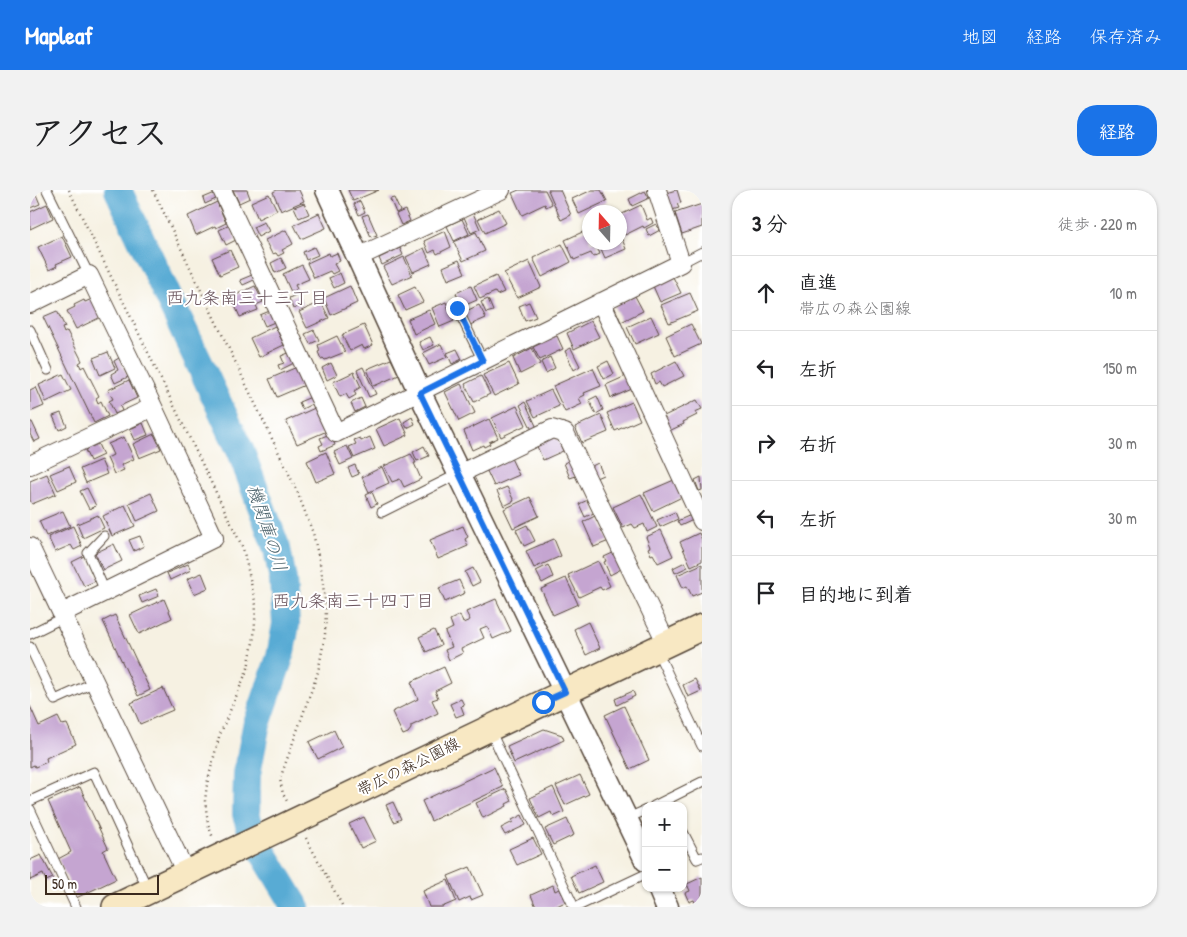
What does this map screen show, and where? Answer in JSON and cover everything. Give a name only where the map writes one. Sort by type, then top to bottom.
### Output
[{"type":"main road","name":"帯広の森公園線","points":[[115,907],[702,627]]},
{"type":"street","points":[[222,190],[336,433],[681,263],[657,190]]},
{"type":"street","points":[[326,190],[420,393],[565,692],[636,815],[643,847]]},
{"type":"street","points":[[358,257],[501,190]]},
{"type":"street","points":[[31,301],[89,276],[214,538],[105,591],[63,615]]},
{"type":"street","points":[[601,302],[702,521]]},
{"type":"street","points":[[30,465],[153,407]]},
{"type":"street","points":[[459,474],[552,429],[565,433],[661,646]]},
{"type":"street","points":[[31,551],[186,873]]},
{"type":"street","points":[[661,892],[668,907]]},
{"type":"lane","points":[[47,190],[89,276]]},
{"type":"lane","points":[[681,263],[702,252],[702,254]]},
{"type":"lane","points":[[457,308],[483,361]]},
{"type":"lane","points":[[30,330],[48,370]]},
{"type":"lane","points":[[382,512],[459,474]]},
{"type":"lane","points":[[104,536],[88,553],[105,591]]},
{"type":"lane","points":[[30,634],[63,615]]},
{"type":"lane","points":[[661,646],[702,746]]},
{"type":"lane","points":[[30,647],[55,700],[95,682]]},
{"type":"lane","points":[[489,728],[575,907],[642,876]]},
{"type":"lane","points":[[30,801],[94,772],[149,891]]},
{"type":"lane","points":[[671,802],[702,782]]},
{"type":"lane","points":[[30,809],[76,907]]},
{"type":"lane","points":[[687,840],[696,859],[702,857]]},
{"type":"path","points":[[153,190],[292,482],[314,534],[321,568],[326,610],[325,634],[318,672],[280,779],[283,794],[294,821],[343,907]]},
{"type":"building","points":[[233,190],[247,190],[250,198],[239,203]]},
{"type":"building","points":[[277,190],[299,190],[304,201],[281,211],[273,192]]},
{"type":"building","points":[[348,190],[379,190],[353,201]]},
{"type":"building","points":[[519,190],[545,190],[552,204],[546,207],[545,204],[522,215],[512,193]]},
{"type":"building","points":[[548,190],[560,190],[571,215],[561,220]]},
{"type":"building","points":[[592,190],[601,190],[607,201],[598,205],[582,205],[582,213],[579,214],[572,199]]},
{"type":"building","points":[[677,190],[681,203],[677,204],[679,208],[672,210],[666,193]]},
{"type":"building","points":[[645,191],[649,198],[632,206],[629,199]]},
{"type":"building","points":[[35,192],[40,204],[30,208],[30,194]]},
{"type":"building","points":[[215,193],[218,198],[205,204],[203,198]]},
{"type":"building","points":[[269,194],[277,210],[258,219],[251,202]]},
{"type":"building","points":[[394,198],[400,211],[396,213],[390,199]]},
{"type":"building","points":[[360,201],[365,212],[359,215],[354,204]]},
{"type":"building","points":[[217,202],[226,223],[196,235],[188,216]]},
{"type":"building","points":[[304,203],[309,214],[299,218],[294,207]]},
{"type":"building","points":[[47,204],[53,218],[30,229],[30,212]]},
{"type":"building","points":[[702,204],[702,227],[682,234],[675,213]]},
{"type":"building","points":[[641,205],[647,220],[651,218],[653,223],[627,234],[627,212]]},
{"type":"building","points":[[499,209],[506,223],[485,233],[478,219]]},
{"type":"building","points":[[405,210],[410,221],[401,225],[396,214]]},
{"type":"building","points":[[319,213],[326,228],[301,239],[294,225]]},
{"type":"building","points":[[473,213],[480,229],[471,233],[464,217]]},
{"type":"building","points":[[368,214],[377,235],[371,237],[362,216]]},
{"type":"building","points":[[462,219],[469,234],[454,241],[447,226]]},
{"type":"building","points":[[264,222],[269,231],[258,237],[253,227]]},
{"type":"building","points":[[656,224],[660,230],[649,236],[646,229]]},
{"type":"building","points":[[230,225],[236,240],[226,245],[219,230]]},
{"type":"building","points":[[286,230],[293,244],[282,250],[284,253],[278,256],[276,253],[272,254],[265,240]]},
{"type":"building","points":[[445,231],[451,247],[437,254],[435,250],[429,253],[424,241]]},
{"type":"building","points":[[476,232],[485,251],[463,261],[454,242]]},
{"type":"building","points":[[582,232],[582,250],[598,250],[600,254],[593,257],[591,253],[574,260],[565,240]]},
{"type":"building","points":[[62,236],[72,257],[56,264],[57,266],[49,270],[38,247]]},
{"type":"building","points":[[562,244],[571,262],[542,277],[533,258]]},
{"type":"building","points":[[314,247],[318,255],[306,260],[303,252]]},
{"type":"building","points":[[400,248],[403,255],[382,265],[379,258]]},
{"type":"building","points":[[424,248],[431,264],[413,272],[406,257]]},
{"type":"building","points":[[230,250],[238,267],[220,275],[212,258]]},
{"type":"building","points":[[602,250],[624,250],[605,258]]},
{"type":"building","points":[[329,253],[330,256],[337,253],[340,261],[334,264],[338,271],[332,274],[330,271],[314,278],[307,263]]},
{"type":"building","points":[[404,257],[412,275],[392,284],[383,267]]},
{"type":"building","points":[[281,258],[286,268],[275,273],[271,263]]},
{"type":"building","points":[[459,260],[465,273],[448,280],[443,267]]},
{"type":"building","points":[[529,261],[541,287],[517,298],[504,273]]},
{"type":"building","points":[[302,265],[309,279],[295,285],[297,289],[291,292],[283,274]]},
{"type":"building","points":[[340,273],[344,283],[334,288],[329,278]]},
{"type":"building","points":[[252,275],[254,280],[243,285],[240,280]]},
{"type":"building","points":[[496,276],[504,292],[497,295],[495,292],[480,299],[474,286]]},
{"type":"building","points":[[673,277],[681,293],[660,302],[653,286]]},
{"type":"building","points":[[255,286],[263,302],[256,305],[258,310],[240,317],[231,297]]},
{"type":"building","points":[[350,286],[357,303],[331,315],[324,298]]},
{"type":"building","points":[[471,286],[477,300],[461,307],[456,293]]},
{"type":"building","points":[[415,287],[423,302],[405,310],[398,295]]},
{"type":"building","points":[[690,293],[698,311],[669,323],[661,305]]},
{"type":"building","points":[[298,294],[303,305],[293,309],[289,298]]},
{"type":"building","points":[[635,296],[643,311],[621,322],[614,306]]},
{"type":"building","points":[[92,299],[101,317],[76,329],[67,311],[84,300],[85,302]]},
{"type":"building","points":[[488,299],[493,311],[486,313],[481,302]]},
{"type":"building","points":[[321,302],[329,318],[307,328],[299,312]]},
{"type":"building","points":[[446,302],[454,321],[440,327],[432,308]]},
{"type":"building","points":[[529,302],[536,317],[525,321],[519,306]]},
{"type":"building","points":[[479,305],[486,318],[470,325],[464,312]]},
{"type":"building","points":[[272,310],[277,321],[265,326],[260,315]]},
{"type":"building","points":[[429,310],[435,324],[414,334],[408,319]]},
{"type":"building","points":[[57,311],[65,327],[62,328],[64,333],[67,331],[82,361],[79,363],[81,368],[84,366],[99,396],[96,398],[98,403],[101,401],[108,416],[94,423],[43,317]]},
{"type":"building","points":[[651,316],[659,333],[635,344],[627,327]]},
{"type":"building","points":[[591,321],[599,337],[574,349],[567,333]]},
{"type":"building","points":[[691,324],[701,344],[675,356],[666,336]]},
{"type":"building","points":[[364,325],[373,345],[364,349],[362,345],[350,351],[342,335]]},
{"type":"building","points":[[275,326],[284,345],[259,357],[250,338]]},
{"type":"building","points":[[314,330],[319,340],[310,344],[305,334]]},
{"type":"building","points":[[337,336],[345,352],[325,360],[321,359],[318,345]]},
{"type":"building","points":[[557,336],[563,349],[540,360],[533,347]]},
{"type":"building","points":[[430,337],[434,345],[423,350],[419,342]]},
{"type":"building","points":[[441,344],[447,357],[429,365],[423,353]]},
{"type":"building","points":[[532,348],[540,364],[520,374],[513,358]]},
{"type":"building","points":[[571,348],[580,366],[574,370],[565,351]]},
{"type":"building","points":[[457,349],[462,359],[452,364],[447,353]]},
{"type":"building","points":[[108,352],[115,368],[100,375],[93,358]]},
{"type":"building","points":[[291,352],[296,362],[280,370],[278,365],[284,363],[281,356]]},
{"type":"building","points":[[550,357],[555,368],[546,373],[541,362]]},
{"type":"building","points":[[119,358],[128,377],[115,383],[111,374],[118,370],[114,361]]},
{"type":"building","points":[[391,359],[399,375],[374,386],[367,369]]},
{"type":"building","points":[[608,361],[614,374],[604,379],[598,366]]},
{"type":"building","points":[[676,361],[684,376],[662,387],[659,382],[655,384],[651,374]]},
{"type":"building","points":[[331,363],[337,375],[327,380],[322,368]]},
{"type":"building","points":[[509,363],[519,384],[494,396],[483,375]]},
{"type":"building","points":[[297,367],[305,385],[277,397],[269,379]]},
{"type":"building","points":[[363,367],[376,394],[369,397],[357,370]]},
{"type":"building","points":[[593,368],[601,386],[584,393],[585,395],[579,398],[582,404],[565,412],[553,386]]},
{"type":"building","points":[[354,372],[361,387],[354,391],[356,395],[349,399],[346,394],[340,397],[333,382]]},
{"type":"building","points":[[63,374],[71,390],[46,402],[39,385]]},
{"type":"building","points":[[481,376],[490,394],[474,402],[465,384]]},
{"type":"building","points":[[626,376],[632,389],[611,398],[606,385]]},
{"type":"building","points":[[129,380],[137,398],[120,406],[122,411],[115,414],[109,401],[113,399],[108,390]]},
{"type":"building","points":[[461,384],[475,413],[459,421],[445,392]]},
{"type":"building","points":[[36,387],[44,406],[30,412],[30,390]]},
{"type":"building","points":[[551,390],[559,406],[535,417],[527,401]]},
{"type":"building","points":[[597,396],[603,410],[596,414],[589,400]]},
{"type":"building","points":[[311,397],[314,403],[302,409],[299,402]]},
{"type":"building","points":[[361,398],[365,407],[355,412],[351,403]]},
{"type":"building","points":[[697,400],[702,409],[695,412],[697,415],[669,431],[662,417]]},
{"type":"building","points":[[525,402],[537,428],[532,430],[520,405]]},
{"type":"building","points":[[632,402],[640,420],[615,431],[607,413]]},
{"type":"building","points":[[517,406],[526,425],[501,437],[492,418]]},
{"type":"building","points":[[317,407],[327,431],[297,444],[286,421]]},
{"type":"building","points":[[61,413],[67,426],[59,430],[53,416]]},
{"type":"building","points":[[601,415],[608,432],[582,443],[575,427]]},
{"type":"building","points":[[412,417],[415,424],[407,428],[404,422]]},
{"type":"building","points":[[400,418],[408,435],[384,446],[376,429]]},
{"type":"building","points":[[489,419],[498,438],[489,442],[490,444],[484,447],[483,445],[472,450],[464,431]]},
{"type":"building","points":[[30,422],[32,422],[40,439],[34,442],[30,434]]},
{"type":"building","points":[[143,423],[148,435],[135,440],[130,429]]},
{"type":"building","points":[[154,434],[161,449],[139,458],[133,444]]},
{"type":"building","points":[[330,434],[335,445],[321,451],[319,446],[323,444],[320,438]]},
{"type":"building","points":[[124,437],[134,459],[121,465],[124,470],[114,474],[107,458],[113,455],[108,444]]},
{"type":"building","points":[[370,437],[375,449],[354,458],[349,447],[356,444],[354,440],[360,438],[361,441]]},
{"type":"building","points":[[553,437],[554,439],[557,438],[563,451],[543,460],[536,444]]},
{"type":"building","points":[[98,444],[103,455],[90,461],[85,450]]},
{"type":"building","points":[[347,446],[353,459],[340,465],[334,452]]},
{"type":"building","points":[[424,446],[429,456],[417,461],[413,452]]},
{"type":"building","points":[[326,452],[335,474],[316,482],[307,461]]},
{"type":"building","points":[[411,454],[421,479],[404,487],[400,479],[392,482],[384,466]]},
{"type":"building","points":[[511,458],[519,475],[494,486],[486,469]]},
{"type":"building","points":[[101,460],[107,474],[86,483],[80,469]]},
{"type":"building","points":[[570,460],[576,476],[570,478],[564,463]]},
{"type":"building","points":[[598,463],[603,475],[596,478],[590,467]]},
{"type":"building","points":[[355,465],[359,474],[352,477],[348,468]]},
{"type":"building","points":[[69,466],[76,482],[58,490],[50,474]]},
{"type":"building","points":[[382,467],[389,483],[369,492],[362,477]]},
{"type":"building","points":[[47,474],[56,494],[32,504],[30,500],[30,481]]},
{"type":"building","points":[[701,477],[702,490],[699,491],[695,480]]},
{"type":"building","points":[[674,480],[682,497],[653,511],[644,493]]},
{"type":"building","points":[[507,487],[514,501],[504,506],[497,491]]},
{"type":"building","points":[[87,488],[96,506],[89,509],[80,491]]},
{"type":"building","points":[[372,492],[377,504],[371,507],[366,495]]},
{"type":"building","points":[[151,493],[159,511],[137,521],[129,503]]},
{"type":"building","points":[[641,494],[657,527],[647,532],[644,524],[635,528],[632,524],[623,528],[613,507]]},
{"type":"building","points":[[530,497],[539,516],[513,528],[504,509]]},
{"type":"building","points":[[590,499],[596,512],[585,517],[579,504]]},
{"type":"building","points":[[125,505],[135,526],[112,536],[103,516]]},
{"type":"building","points":[[63,511],[70,526],[46,536],[39,521]]},
{"type":"building","points":[[675,512],[678,519],[660,527],[657,520]]},
{"type":"building","points":[[98,515],[104,528],[83,538],[77,524]]},
{"type":"building","points":[[597,515],[609,541],[594,547],[583,522]]},
{"type":"building","points":[[691,515],[693,520],[680,526],[677,521]]},
{"type":"building","points":[[527,525],[535,541],[524,546],[516,530]]},
{"type":"building","points":[[73,526],[82,546],[74,550],[71,545],[55,552],[48,537]]},
{"type":"building","points":[[463,526],[468,537],[465,539],[468,546],[438,559],[430,540]]},
{"type":"building","points":[[661,530],[673,556],[658,563],[653,554],[651,555],[646,537]]},
{"type":"building","points":[[699,533],[702,540],[702,561],[691,566],[680,542]]},
{"type":"building","points":[[140,536],[144,546],[134,551],[129,540]]},
{"type":"building","points":[[554,539],[561,556],[534,568],[526,551]]},
{"type":"building","points":[[114,544],[122,561],[103,570],[95,553]]},
{"type":"building","points":[[615,552],[623,568],[610,575],[604,562],[606,561],[604,557]]},
{"type":"building","points":[[86,555],[98,580],[84,586],[72,562]]},
{"type":"building","points":[[598,561],[610,586],[602,590],[600,587],[579,597],[568,575]]},
{"type":"building","points":[[685,562],[688,567],[675,573],[673,568]]},
{"type":"building","points":[[188,564],[191,570],[170,580],[167,573]]},
{"type":"building","points":[[702,564],[702,592],[692,596],[687,586],[683,588],[677,575]]},
{"type":"building","points":[[548,565],[553,577],[542,583],[536,571]]},
{"type":"building","points":[[473,568],[480,582],[472,586],[465,572]]},
{"type":"building","points":[[202,573],[208,588],[194,594],[187,579]]},
{"type":"building","points":[[566,578],[578,604],[553,615],[541,589]]},
{"type":"building","points":[[459,580],[465,593],[445,602],[439,588]]},
{"type":"building","points":[[156,589],[159,596],[142,603],[139,596]]},
{"type":"building","points":[[164,599],[172,618],[139,634],[130,615]]},
{"type":"building","points":[[496,599],[511,631],[493,639],[487,626],[480,629],[484,638],[461,649],[463,653],[449,660],[445,650],[452,647],[445,632],[453,628],[450,620],[460,615],[463,623],[470,620],[466,612]]},
{"type":"building","points":[[115,615],[150,690],[138,696],[103,621]]},
{"type":"building","points":[[588,622],[600,648],[586,655],[574,629]]},
{"type":"building","points":[[434,630],[441,645],[426,652],[419,637]]},
{"type":"building","points":[[444,667],[451,683],[435,691],[438,698],[432,700],[438,713],[411,726],[408,733],[403,735],[392,712],[418,699],[411,682]]},
{"type":"building","points":[[695,679],[701,691],[688,697],[683,685]]},
{"type":"building","points":[[163,688],[173,710],[140,724],[131,703]]},
{"type":"building","points":[[633,691],[635,696],[617,705],[615,699]]},
{"type":"building","points":[[461,699],[464,705],[461,706],[464,714],[456,717],[450,704]]},
{"type":"building","points":[[30,706],[39,726],[58,717],[62,725],[67,724],[76,744],[46,758],[47,762],[35,767],[34,765],[30,767]]},
{"type":"building","points":[[624,706],[649,760],[630,769],[605,715]]},
{"type":"building","points":[[544,729],[562,735],[564,740],[514,763],[507,746]]},
{"type":"building","points":[[334,730],[342,747],[318,759],[309,742]]},
{"type":"building","points":[[494,767],[503,787],[431,821],[422,801]]},
{"type":"building","points":[[580,775],[589,794],[565,805],[556,786]]},
{"type":"building","points":[[80,787],[108,848],[103,851],[116,879],[76,898],[58,859],[71,852],[48,801]]},
{"type":"building","points":[[553,787],[564,812],[553,817],[551,812],[539,818],[530,798]]},
{"type":"building","points":[[506,789],[512,801],[506,804],[507,806],[483,818],[476,803]]},
{"type":"building","points":[[393,802],[401,819],[394,822],[386,805]]},
{"type":"building","points":[[522,815],[526,825],[505,835],[501,828]]},
{"type":"building","points":[[364,817],[376,841],[361,848],[349,824]]},
{"type":"building","points":[[567,819],[574,835],[553,845],[545,829]]},
{"type":"building","points":[[533,838],[541,854],[517,865],[509,849]]},
{"type":"building","points":[[41,855],[53,878],[46,881],[43,874],[30,880],[30,860]]},
{"type":"building","points":[[595,865],[603,882],[579,893],[571,876]]},
{"type":"building","points":[[470,867],[483,895],[471,900],[470,897],[459,902],[448,876]]},
{"type":"building","points":[[702,877],[702,907],[697,907],[694,900],[689,902],[685,893],[690,891],[687,884]]},
{"type":"building","points":[[448,880],[456,901],[442,907],[429,907],[423,891]]},
{"type":"building","points":[[553,885],[555,891],[559,889],[565,902],[555,907],[536,907],[531,895]]},
{"type":"waterway","name":"機関庫の川","points":[[118,190],[241,452],[277,549],[283,580],[286,624],[280,657],[256,727],[247,774],[246,814],[253,836],[296,907]]},
{"type":"district","name":"西九条南三十三丁目","points":[[247,298]]},
{"type":"district","name":"西九条南三十四丁目","points":[[353,601]]},
{"type":"route","points":[[457,308],[483,361],[420,393],[565,692],[543,702]]}]
